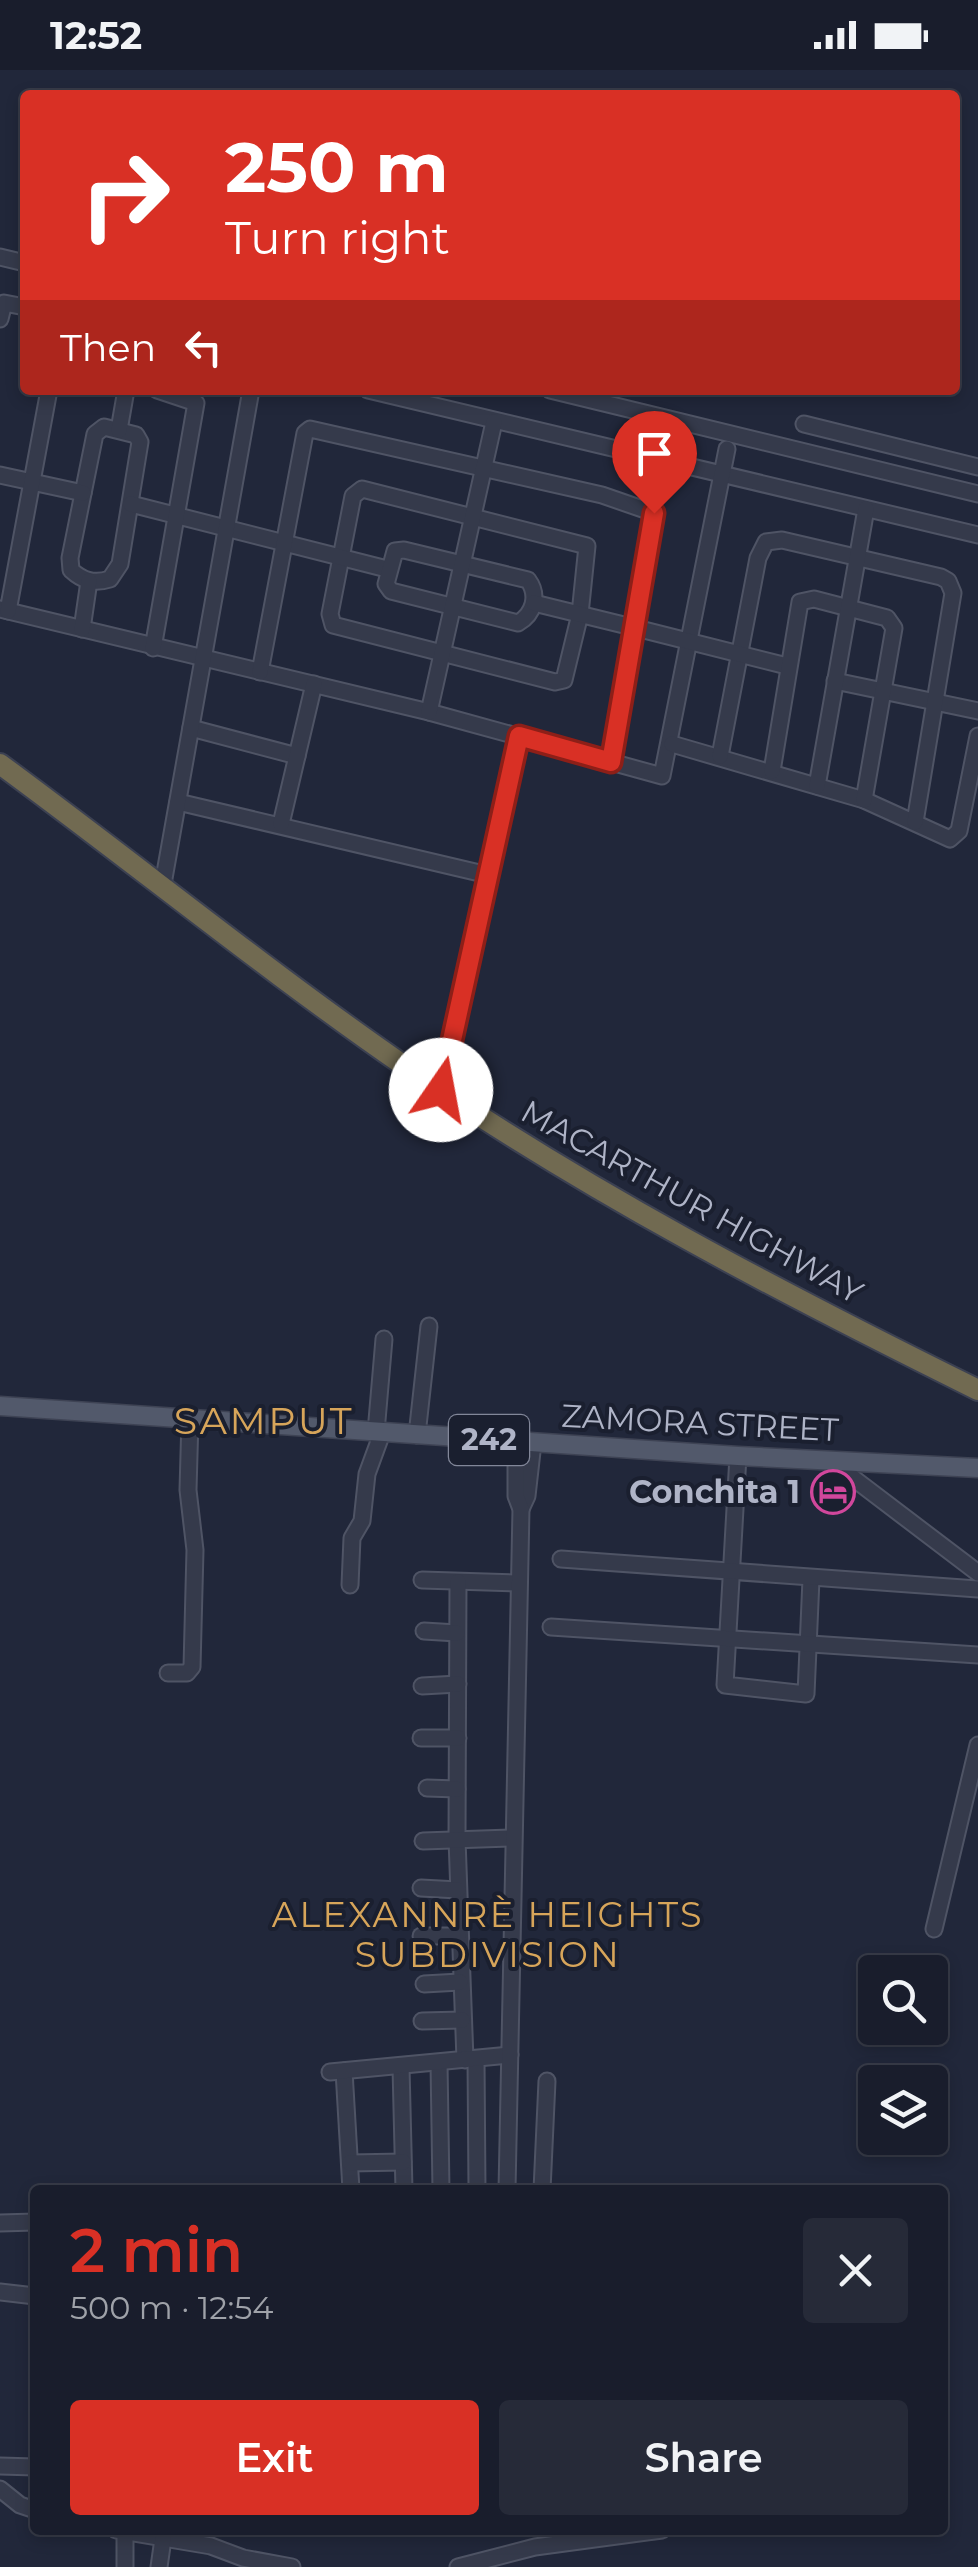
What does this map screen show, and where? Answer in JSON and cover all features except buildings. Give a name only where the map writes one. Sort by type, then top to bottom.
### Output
[{"type":"highway","name":"MACARTHUR HIGHWAY","points":[[0,764],[441,1090],[622,1203],[975,1389]]},
{"type":"main road","name":"ZAMORA STREET","points":[[0,1406],[417,1435],[524,1452],[738,1456],[978,1468]]},
{"type":"street","points":[[0,319],[4,303],[20,305]]},
{"type":"street","points":[[48,395],[4,610],[429,712],[662,776],[672,744],[728,449]]},
{"type":"street","points":[[119,430],[125,395]]},
{"type":"street","points":[[154,648],[196,403],[172,395]]},
{"type":"street","points":[[162,884],[250,395]]},
{"type":"street","points":[[388,395],[978,534]]},
{"type":"street","points":[[571,395],[978,494]]},
{"type":"street","points":[[429,712],[494,422]]},
{"type":"street","points":[[804,424],[978,467]]},
{"type":"street","points":[[260,672],[305,433],[310,429],[652,510],[655,518],[611,762]]},
{"type":"street","points":[[96,430],[119,430],[140,438],[132,504],[117,572],[110,579],[89,582],[71,570],[83,494],[96,430]]},
{"type":"street","points":[[0,475],[83,494]]},
{"type":"street","points":[[358,489],[587,546],[580,614],[567,675],[560,682],[441,656],[333,625],[330,614],[340,558],[358,489]]},
{"type":"street","points":[[132,504],[387,569]]},
{"type":"street","points":[[817,786],[866,510]]},
{"type":"street","points":[[720,756],[758,558],[766,542],[782,540],[940,578],[952,586],[915,822]]},
{"type":"street","points":[[399,550],[461,564],[528,580],[534,603],[528,616],[518,623],[392,592],[386,584],[387,569],[392,554],[399,550]]},
{"type":"street","points":[[82,629],[89,582]]},
{"type":"street","points":[[772,771],[800,602],[814,599],[894,622],[864,800]]},
{"type":"street","points":[[534,603],[787,666]]},
{"type":"street","points":[[835,680],[978,710]]},
{"type":"street","points":[[282,824],[314,684]]},
{"type":"street","points":[[191,728],[297,756]]},
{"type":"street","points":[[441,1090],[519,736]]},
{"type":"street","points":[[672,744],[864,800],[950,839],[955,837],[978,736]]},
{"type":"street","points":[[178,802],[488,874]]},
{"type":"street","points":[[417,1435],[429,1326]]},
{"type":"street","points":[[350,1586],[352,1538],[362,1521],[367,1474],[379,1432],[384,1339]]},
{"type":"street","points":[[168,1673],[187,1672],[192,1667],[195,1550],[188,1490],[190,1419]]},
{"type":"street","points":[[508,2185],[524,1452]]},
{"type":"street","points":[[738,1456],[726,1685],[803,1695],[810,1687],[810,1579]]},
{"type":"street","points":[[832,1462],[978,1573]]},
{"type":"street","points":[[560,1560],[978,1589]]},
{"type":"street","points":[[422,1580],[520,1583]]},
{"type":"street","points":[[458,1582],[458,1936],[462,2020],[471,2060],[477,2185]]},
{"type":"street","points":[[551,1627],[978,1655]]},
{"type":"street","points":[[424,1631],[458,1633]]},
{"type":"street","points":[[422,1686],[458,1684]]},
{"type":"street","points":[[421,1738],[458,1738]]},
{"type":"street","points":[[934,1929],[978,1745]]},
{"type":"street","points":[[427,1788],[457,1789]]},
{"type":"street","points":[[423,1841],[513,1838]]},
{"type":"street","points":[[420,1888],[458,1890]]},
{"type":"street","points":[[420,1936],[458,1936]]},
{"type":"street","points":[[424,1984],[460,1982]]},
{"type":"street","points":[[422,2021],[462,2020]]},
{"type":"street","points":[[351,2185],[337,2071],[510,2055]]},
{"type":"street","points":[[439,2063],[442,2185]]},
{"type":"street","points":[[401,2067],[404,2185]]},
{"type":"street","points":[[510,2092],[546,2088],[542,2185]]},
{"type":"street","points":[[350,2164],[403,2162]]},
{"type":"street","points":[[0,2223],[30,2222]]},
{"type":"street","points":[[0,2292],[30,2295]]},
{"type":"street","points":[[0,2466],[30,2466]]},
{"type":"street","points":[[0,2489],[30,2508]]},
{"type":"street","points":[[121,2535],[125,2567]]},
{"type":"street","points":[[141,2535],[211,2546],[243,2563],[292,2567]]},
{"type":"street","points":[[458,2567],[535,2547],[625,2535]]},
{"type":"street","points":[[159,2567],[162,2539]]},
{"type":"place","name":"Conchita 1","points":[[833,1492]]},
{"type":"district","name":"SAMPUT","points":[[264,1421]]},
{"type":"district","name":"ALEXANNRÈ HEIGHTS SUBDIVISION","points":[[488,1935]]},
{"type":"route","points":[[441,1090],[519,736],[611,762],[654,513]]}]
